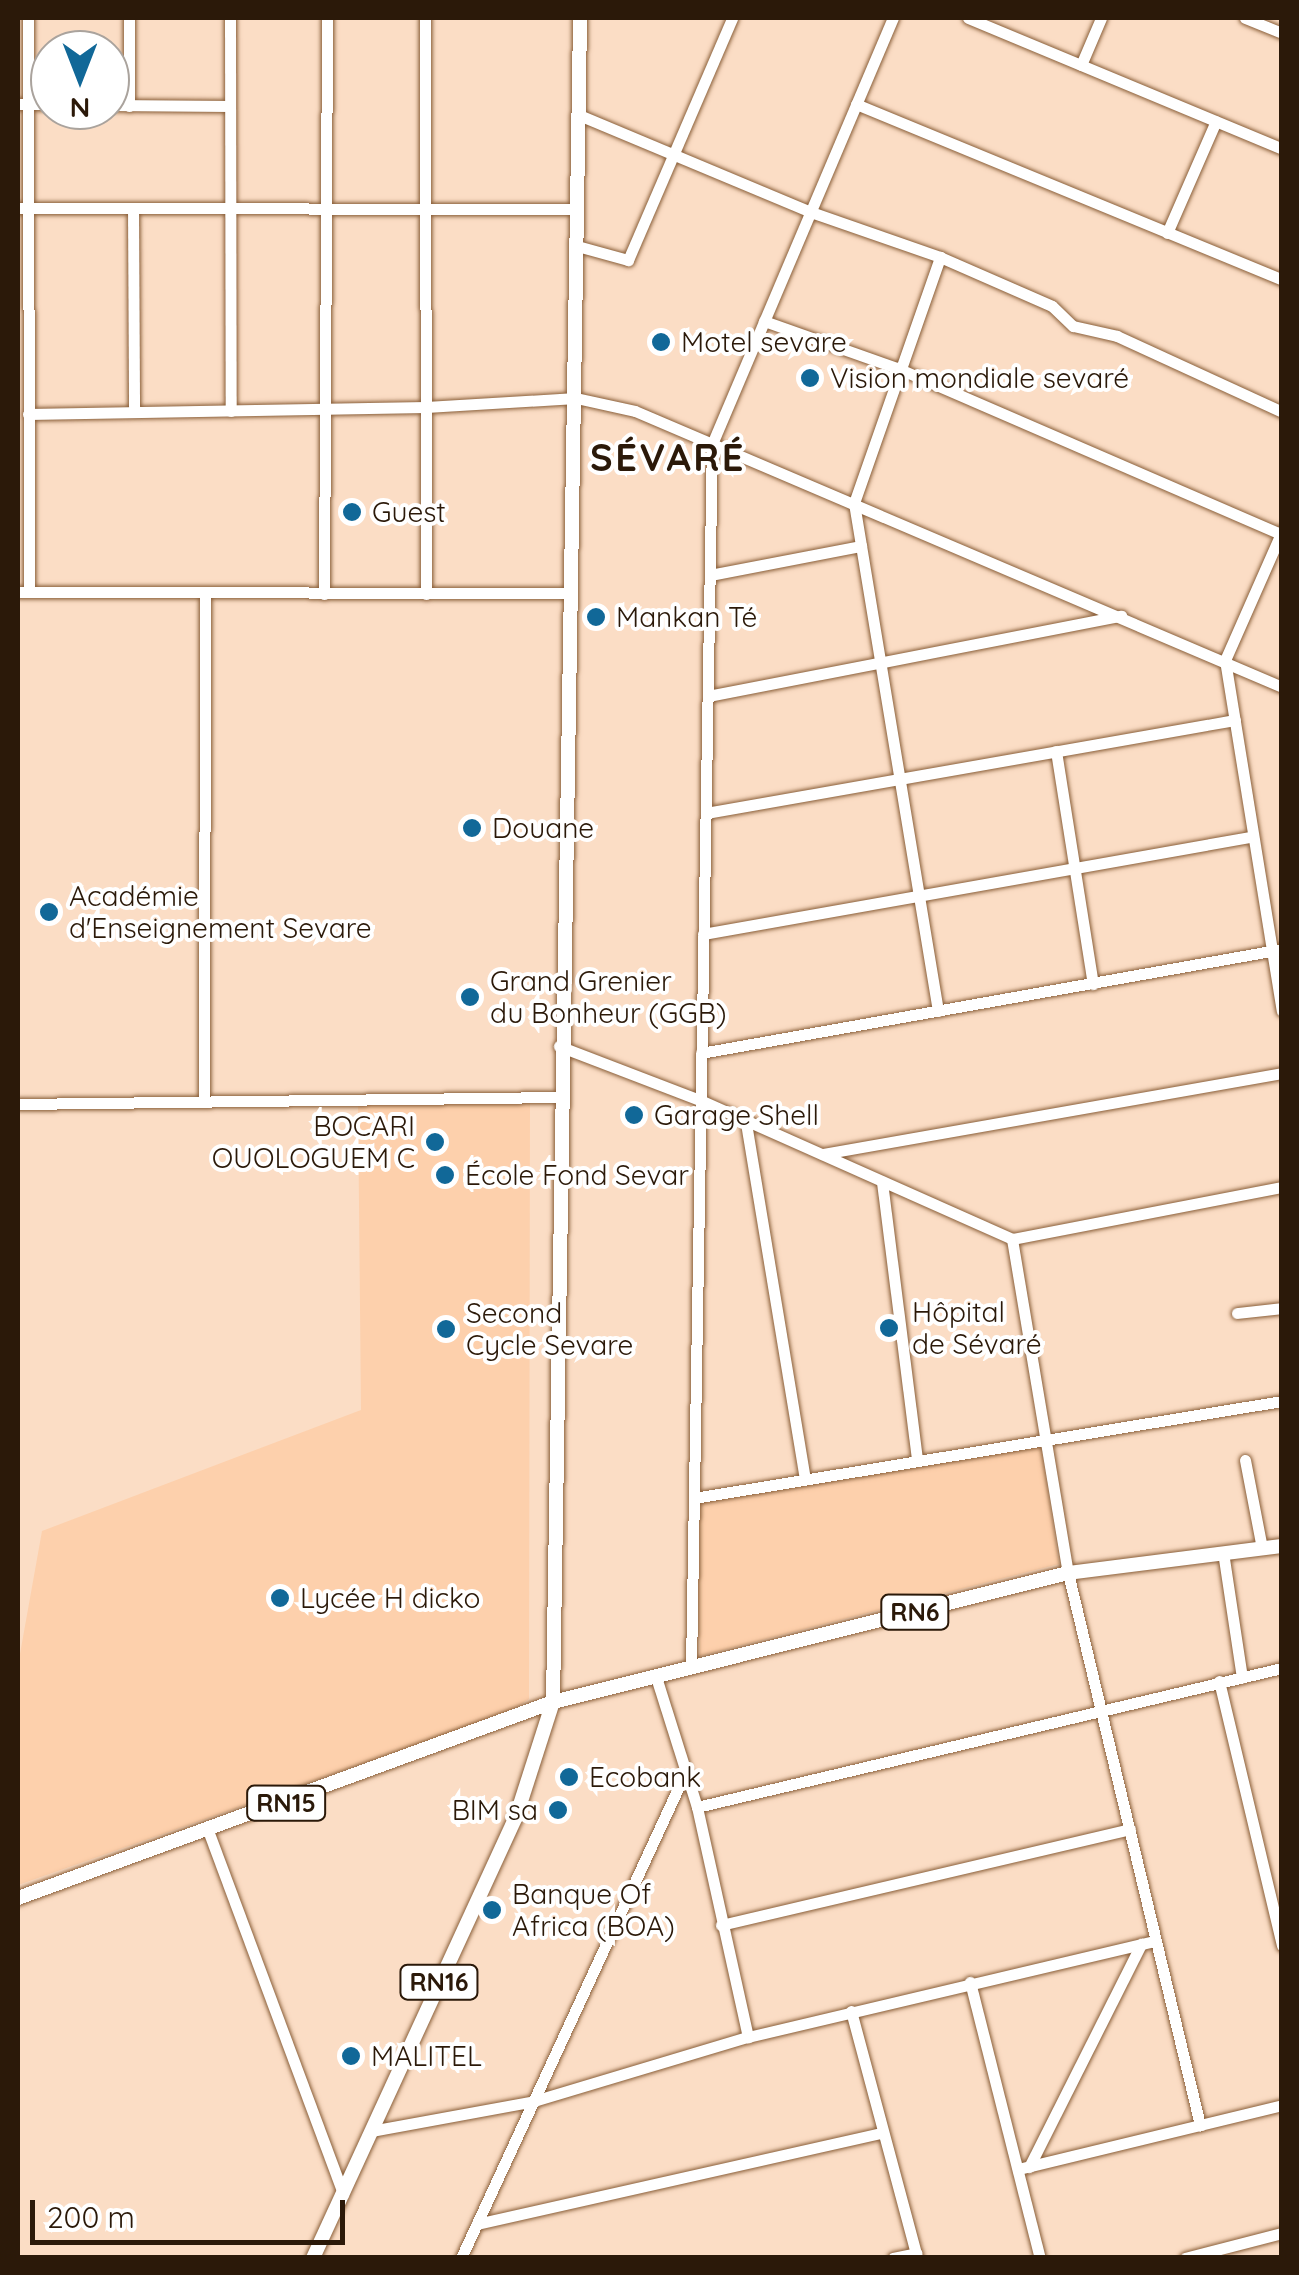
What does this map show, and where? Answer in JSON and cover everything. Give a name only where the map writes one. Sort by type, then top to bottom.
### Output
[{"type":"main road","points":[[553,1702],[559,1046],[572,594],[580,18]]},
{"type":"main road","name":"RN6","points":[[553,1702],[1068,1574],[1282,1546]]},
{"type":"main road","name":"RN15","points":[[18,1898],[210,1833],[553,1702]]},
{"type":"main road","name":"RN16","points":[[313,2258],[516,1817],[553,1702]]},
{"type":"street","points":[[28,18],[23,104],[22,346],[28,414],[23,592],[572,594]]},
{"type":"street","points":[[230,18],[231,410]]},
{"type":"street","points":[[324,594],[327,18]]},
{"type":"street","points":[[425,18],[426,594]]},
{"type":"street","points":[[577,246],[628,260],[732,18]]},
{"type":"street","points":[[691,1668],[712,444],[893,18]]},
{"type":"street","points":[[972,18],[1282,149]]},
{"type":"street","points":[[1081,65],[1101,18]]},
{"type":"street","points":[[1245,18],[1282,33]]},
{"type":"street","points":[[856,104],[1282,280]]},
{"type":"street","points":[[130,106],[230,106]]},
{"type":"street","points":[[580,115],[811,212],[940,257],[1052,306],[1073,326],[1117,336],[1282,412]]},
{"type":"street","points":[[1168,233],[1216,121]]},
{"type":"street","points":[[23,208],[578,209]]},
{"type":"street","points":[[132,208],[134,412]]},
{"type":"street","points":[[938,1011],[854,504],[897,368],[940,257]]},
{"type":"street","points":[[764,322],[897,368],[1281,534],[1225,660],[1250,837],[1275,950],[1282,1010]]},
{"type":"street","points":[[28,414],[426,407],[576,398],[634,412],[1282,686]]},
{"type":"street","points":[[710,574],[861,546]]},
{"type":"street","points":[[204,1101],[205,593]]},
{"type":"street","points":[[708,696],[1122,616]]},
{"type":"street","points":[[706,813],[1235,720]]},
{"type":"street","points":[[1056,752],[1093,984]]},
{"type":"street","points":[[703,934],[1250,837]]},
{"type":"street","points":[[701,1054],[1275,950]]},
{"type":"street","points":[[559,1046],[700,1100],[1012,1239],[1282,1187]]},
{"type":"street","points":[[821,1154],[1282,1073]]},
{"type":"street","points":[[18,1104],[561,1097]]},
{"type":"street","points":[[746,1123],[805,1478]]},
{"type":"street","points":[[882,1182],[917,1461]]},
{"type":"street","points":[[1012,1239],[1068,1574],[1200,2125]]},
{"type":"street","points":[[1238,1313],[1282,1308]]},
{"type":"street","points":[[694,1498],[1282,1400]]},
{"type":"street","points":[[1245,1460],[1262,1548]]},
{"type":"street","points":[[1223,1552],[1242,1678]]},
{"type":"street","points":[[697,1807],[1282,1668]]},
{"type":"street","points":[[656,1677],[697,1807],[748,2036]]},
{"type":"street","points":[[1219,1681],[1282,1946]]},
{"type":"street","points":[[461,2258],[686,1771]]},
{"type":"street","points":[[722,1925],[1130,1830]]},
{"type":"street","points":[[210,1833],[342,2194]]},
{"type":"street","points":[[371,2132],[534,2101],[748,2036],[1154,1941]]},
{"type":"street","points":[[1024,2168],[1141,1944]]},
{"type":"street","points":[[970,1982],[1024,2168],[1040,2258]]},
{"type":"street","points":[[851,2011],[880,2133],[917,2255],[892,2258]]},
{"type":"street","points":[[1024,2168],[1282,2105]]},
{"type":"street","points":[[478,2224],[880,2133]]},
{"type":"street","points":[[1185,2258],[1282,2233]]},
{"type":"shaded area","name":"Lycée H dicko","points":[[530,1099],[529,1699],[509,1712],[18,1885],[18,1665],[42,1531],[361,1410],[358,1101]]},
{"type":"shaded area","points":[[1040,1441],[1059,1564],[700,1656],[695,1502]]},
{"type":"place","name":"Motel sevare","points":[[661,342]]},
{"type":"place","name":"Vision mondiale sevaré","points":[[810,378]]},
{"type":"place","name":"Guest","points":[[352,512]]},
{"type":"place","name":"Mankan Té","points":[[596,617]]},
{"type":"place","name":"Douane","points":[[472,828]]},
{"type":"place","name":"Académie d'Enseignement Sevare","points":[[49,912]]},
{"type":"place","name":"Grand Grenier du Bonheur (GGB)","points":[[470,997]]},
{"type":"place","name":"Garage Shell","points":[[634,1115]]},
{"type":"place","name":"BOCARI OUOLOGUEM C","points":[[435,1142]]},
{"type":"place","name":"École Fond Sevar","points":[[445,1175]]},
{"type":"place","name":"Hôpital de Sévaré","points":[[889,1328]]},
{"type":"place","name":"Second Cycle Sevare","points":[[446,1329]]},
{"type":"place","name":"Lycée H dicko","points":[[280,1598]]},
{"type":"place","name":"Ecobank","points":[[569,1777]]},
{"type":"place","name":"BIM sa","points":[[558,1810]]},
{"type":"place","name":"Banque Of Africa (BOA)","points":[[492,1910]]},
{"type":"place","name":"MALITEL","points":[[351,2056]]},
{"type":"district","name":"SÉVARÉ","points":[[668,458]]}]
